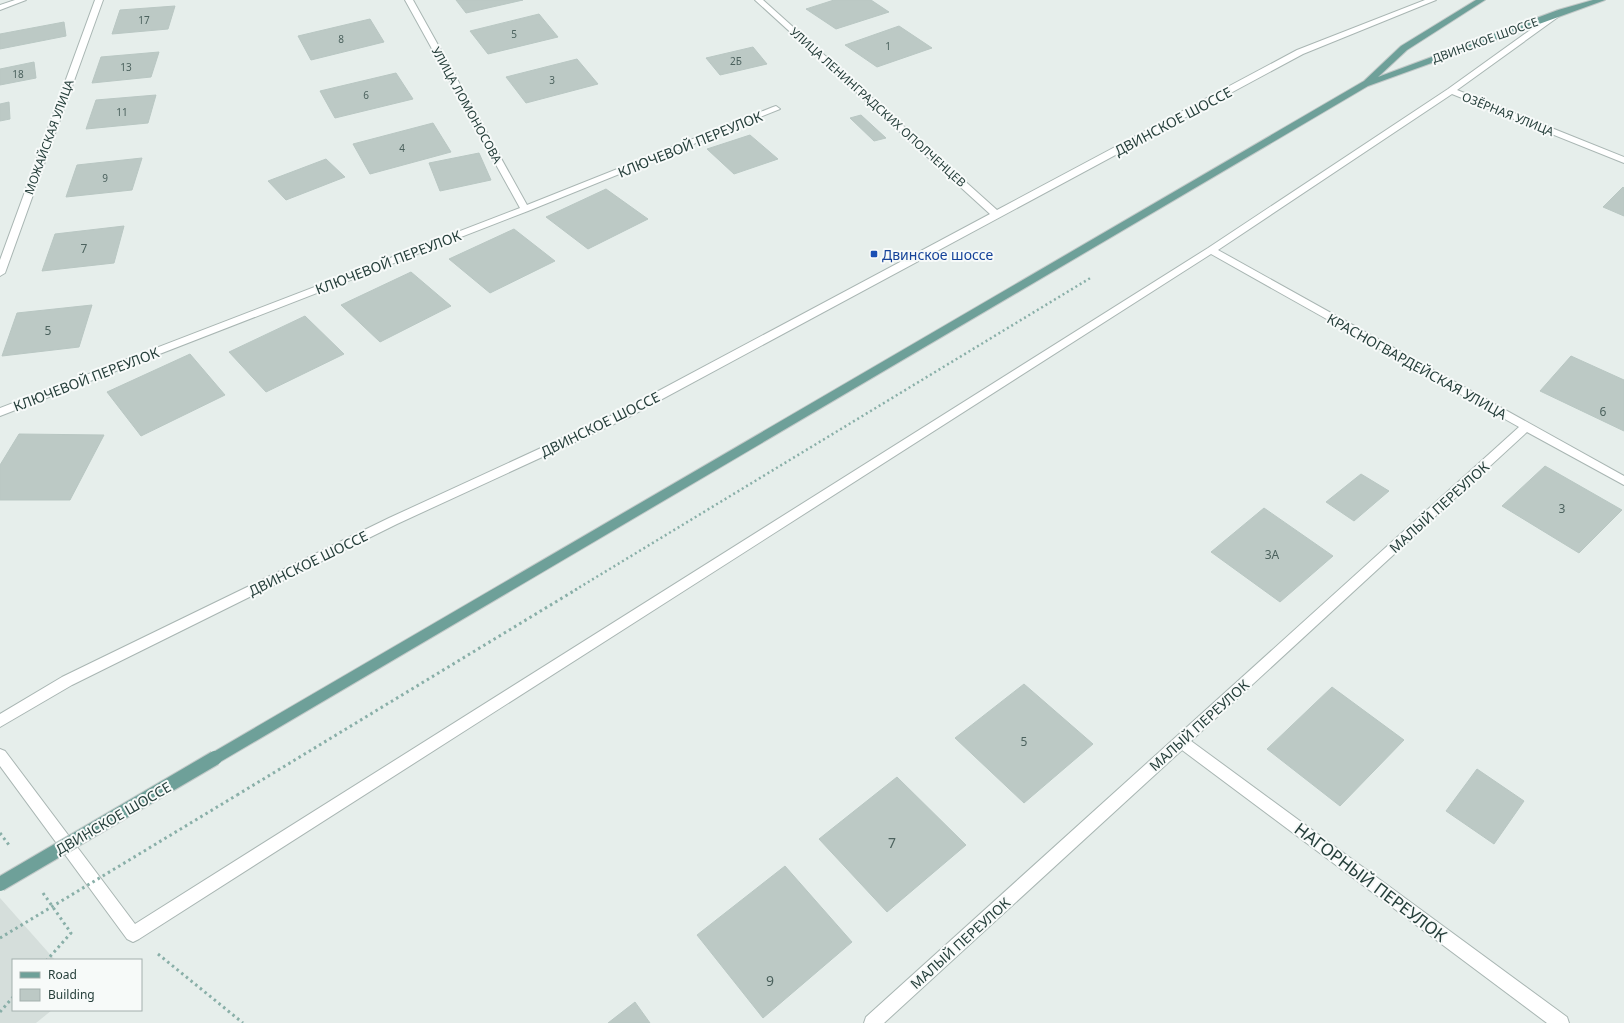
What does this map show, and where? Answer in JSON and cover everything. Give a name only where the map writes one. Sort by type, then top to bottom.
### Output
[{"type":"main road","name":"ДВИНСКОЕ ШОССЕ","points":[[1365,84],[1404,48],[1480,0]]},
{"type":"main road","name":"ДВИНСКОЕ ШОССЕ","points":[[0,884],[1365,84],[1561,12],[1601,0]]},
{"type":"street","points":[[0,8],[22,0]]},
{"type":"street","name":"МОЖАЙСКАЯ УЛИЦА","points":[[0,273],[99,0]]},
{"type":"street","name":"УЛИЦА ЛОМОНОСОВА","points":[[409,0],[524,209]]},
{"type":"street","name":"УЛИЦА ЛЕНИНГРАДСКИХ ОПОЛЧЕНЦЕВ","points":[[759,0],[997,215]]},
{"type":"street","name":"ДВИНСКОЕ ШОССЕ","points":[[0,721],[74,678],[393,521],[623,415],[1300,52],[1432,0]]},
{"type":"street","name":"ОЗЁРНАЯ УЛИЦА","points":[[1451,91],[1561,12]]},
{"type":"street","points":[[0,755],[133,934],[1211,250],[1451,91]]},
{"type":"street","name":"ОЗЁРНАЯ УЛИЦА","points":[[1451,91],[1624,160]]},
{"type":"street","name":"КЛЮЧЕВОЙ ПЕРЕУЛОК","points":[[0,412],[776,110]]},
{"type":"street","name":"КРАСНОГВАРДЕЙСКАЯ УЛИЦА","points":[[1211,250],[1624,481]]},
{"type":"street","name":"МАЛЫЙ ПЕРЕУЛОК","points":[[872,1023],[1526,427]]},
{"type":"street","name":"НАГОРНЫЙ ПЕРЕУЛОК","points":[[1181,741],[1561,1023]]},
{"type":"path","points":[[0,938],[1095,275]]},
{"type":"path","points":[[0,832],[13,851]]},
{"type":"path","points":[[40,889],[71,933],[48,959]]},
{"type":"path","points":[[133,934],[243,1023]]},
{"type":"path","points":[[0,1012],[12,998]]},
{"type":"shaded area","points":[[0,898],[54,959],[12,959],[12,1011],[51,1011],[36,1023],[0,1023]]},
{"type":"building","points":[[456,0],[523,0],[466,13]]},
{"type":"building","points":[[834,0],[871,0],[889,12],[836,29],[806,9]]},
{"type":"building","points":[[175,6],[168,29],[112,34],[120,10]]},
{"type":"building","points":[[539,14],[558,37],[488,54],[470,31]]},
{"type":"building","points":[[370,19],[384,42],[311,60],[298,36]]},
{"type":"building","points":[[64,22],[66,36],[0,49],[0,34]]},
{"type":"building","points":[[899,26],[932,48],[877,67],[845,45]]},
{"type":"building","points":[[753,47],[767,64],[720,75],[706,58]]},
{"type":"building","points":[[159,52],[151,77],[92,83],[101,57]]},
{"type":"building","points":[[577,59],[598,84],[526,103],[506,77]]},
{"type":"building","points":[[34,62],[36,78],[0,85],[0,69]]},
{"type":"building","points":[[396,73],[413,99],[335,118],[320,91]]},
{"type":"building","points":[[156,95],[148,123],[86,129],[96,100]]},
{"type":"building","points":[[9,102],[10,119],[0,121],[0,104]]},
{"type":"building","points":[[861,115],[886,138],[874,141],[850,118]]},
{"type":"building","points":[[433,123],[451,152],[370,174],[353,144]]},
{"type":"building","points":[[750,135],[778,159],[734,174],[707,149]]},
{"type":"building","points":[[479,153],[491,180],[440,191],[429,163]]},
{"type":"building","points":[[142,158],[132,190],[66,197],[77,165]]},
{"type":"building","points":[[326,159],[345,177],[286,200],[268,181]]},
{"type":"building","points":[[1623,187],[1624,188],[1624,216],[1603,207]]},
{"type":"building","points":[[606,189],[648,219],[588,249],[546,217]]},
{"type":"building","points":[[124,226],[114,263],[42,271],[55,234]]},
{"type":"building","points":[[514,229],[555,261],[490,293],[449,259]]},
{"type":"building","points":[[411,272],[451,306],[380,342],[341,305]]},
{"type":"building","points":[[92,305],[79,347],[2,356],[17,313]]},
{"type":"building","points":[[305,316],[344,354],[266,392],[229,352]]},
{"type":"building","points":[[190,354],[225,395],[141,436],[107,392]]},
{"type":"building","points":[[1571,356],[1624,380],[1624,431],[1540,391]]},
{"type":"building","points":[[19,434],[104,435],[70,500],[0,500],[0,465]]},
{"type":"building","points":[[1545,466],[1622,510],[1579,553],[1502,506]]},
{"type":"building","points":[[1361,474],[1389,491],[1354,521],[1326,502]]},
{"type":"building","points":[[1264,508],[1333,556],[1280,602],[1211,552]]},
{"type":"building","points":[[1024,684],[1093,744],[1024,803],[955,738]]},
{"type":"building","points":[[1332,687],[1404,740],[1340,806],[1267,749]]},
{"type":"building","points":[[1477,769],[1524,801],[1494,844],[1446,811]]},
{"type":"building","points":[[897,777],[966,845],[887,912],[819,839]]},
{"type":"building","points":[[785,866],[852,942],[763,1018],[697,935]]},
{"type":"building","points":[[635,1002],[650,1023],[608,1023]]},
{"type":"place","name":"Двинское шоссе","points":[[874,254]]}]
